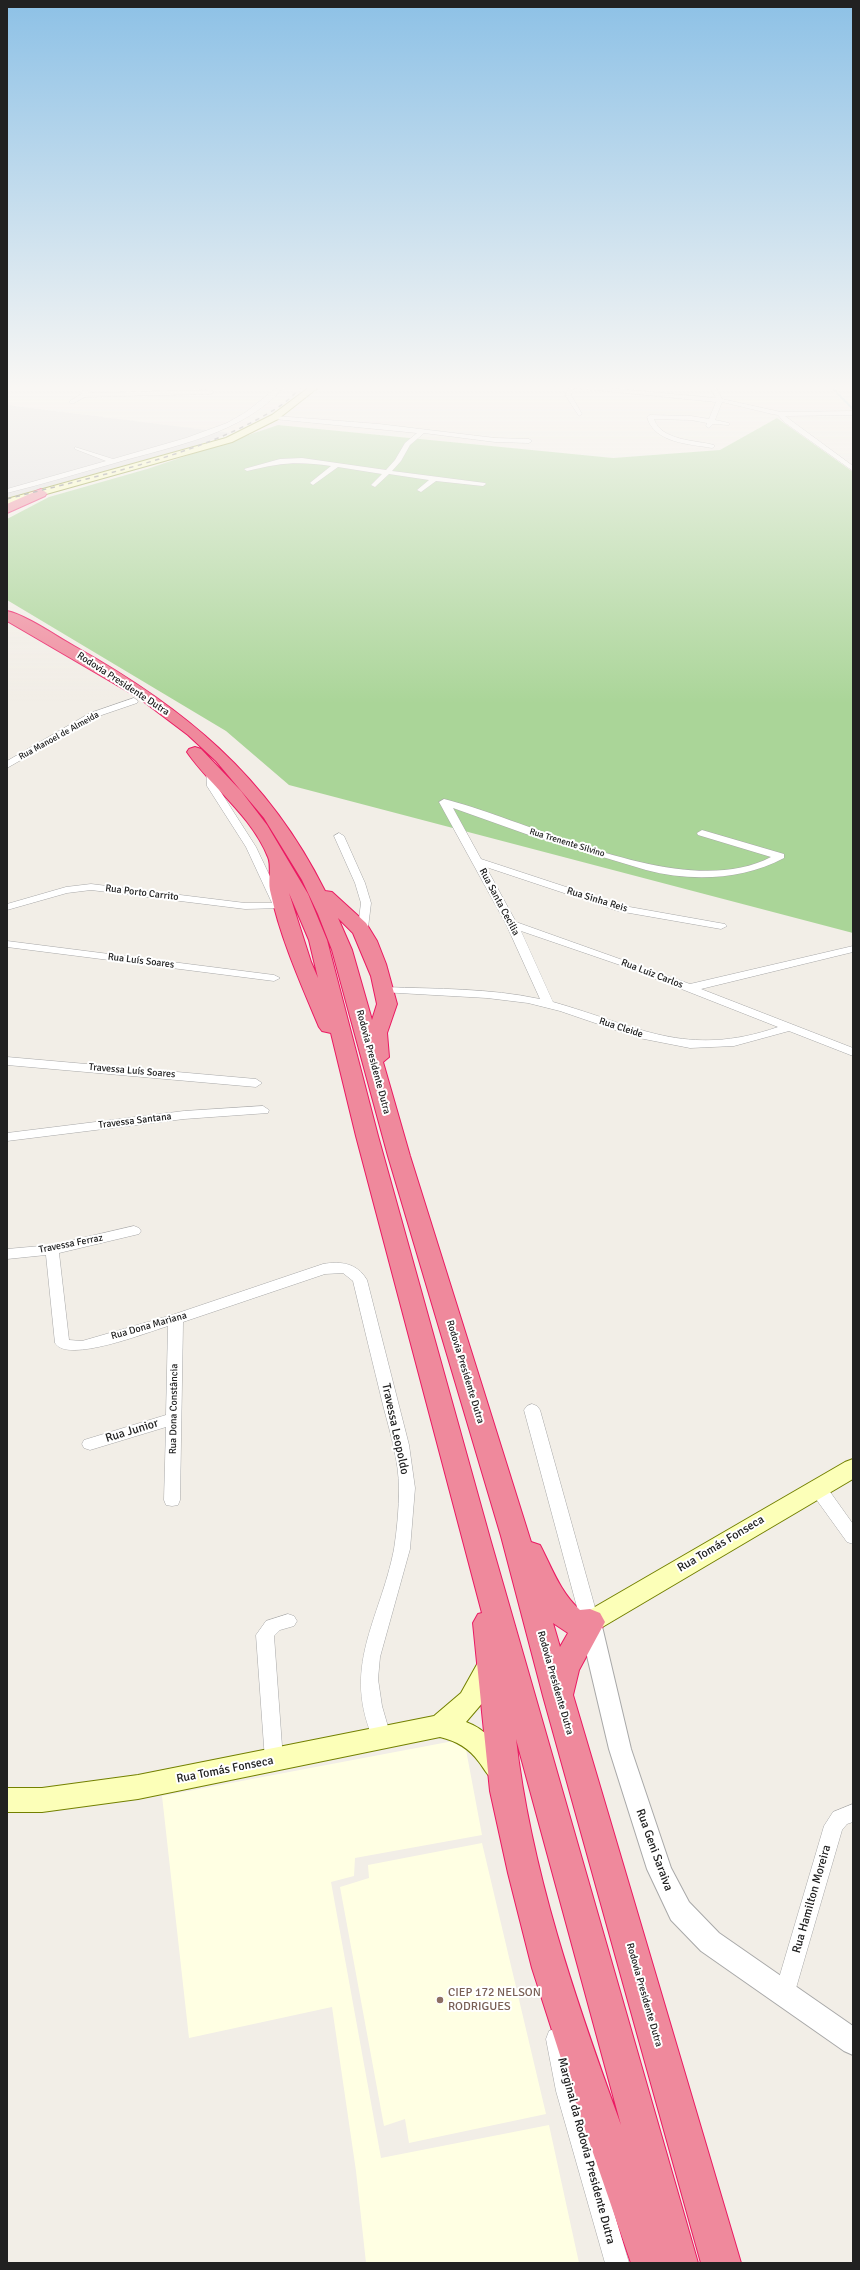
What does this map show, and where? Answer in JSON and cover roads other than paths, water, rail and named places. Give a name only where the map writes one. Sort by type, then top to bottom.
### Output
[{"type":"highway","points":[[7,509],[41,493]]},
{"type":"highway","points":[[7,610],[54,641]]},
{"type":"highway","name":"Rodovia Presidente Dutra","points":[[7,615],[54,641],[164,709],[238,774],[261,803],[315,886],[331,921],[342,950],[399,1156],[515,1536],[558,1696],[722,2263]]},
{"type":"highway","name":"Rodovia Presidente Dutra","points":[[7,625],[134,701],[162,722],[211,769],[253,819],[299,894],[318,940],[383,1191],[477,1542],[678,2263]]},
{"type":"highway","points":[[7,632],[26,636]]},
{"type":"highway","points":[[261,803],[272,809],[299,848],[333,906],[358,926],[363,934],[385,990],[387,1003],[385,1017],[378,1030],[377,1041],[380,1063],[399,1122],[420,1221]]},
{"type":"highway","points":[[276,856],[282,908],[301,962],[329,1028],[350,1119],[357,1141],[383,1191]]},
{"type":"highway","points":[[515,1536],[528,1548],[541,1579],[567,1618],[576,1623],[590,1622]]},
{"type":"highway","points":[[477,1542],[492,1652],[505,1782],[510,1812],[550,1968],[585,2077],[651,2263]]},
{"type":"highway","points":[[558,1696],[564,1668],[590,1622]]},
{"type":"main road","points":[[7,502],[45,492]]},
{"type":"main road","name":"Rua Tomás Fonseca","points":[[590,1622],[817,1487],[853,1468]]},
{"type":"main road","name":"Rua Tomás Fonseca","points":[[7,1800],[42,1800],[138,1787],[440,1726],[457,1716],[477,1694],[489,1667],[492,1652]]},
{"type":"main road","name":"Rua Tomás Fonseca","points":[[440,1726],[466,1733],[479,1741],[505,1782]]},
{"type":"street","name":"Rua Manoel de Almeida","points":[[9,763],[93,715],[134,701]]},
{"type":"street","points":[[211,769],[210,776],[212,786],[251,847],[267,885],[282,908]]},
{"type":"street","name":"Rua Santa Cecilia","points":[[444,802],[512,924],[548,1004]]},
{"type":"street","name":"Rua Trenente Silvino","points":[[444,802],[530,832],[650,868],[693,874],[748,870],[765,866],[780,856],[702,832]]},
{"type":"street","points":[[339,836],[360,883],[366,903],[363,934]]},
{"type":"street","name":"Rua Sinha Reis","points":[[477,861],[622,909],[721,926]]},
{"type":"street","name":"Rua Porto Carrito","points":[[7,907],[66,890],[91,887],[245,906],[282,908]]},
{"type":"street","name":"Rua Luiz Carlos","points":[[512,924],[627,964],[789,1027]]},
{"type":"street","name":"Rua Luís Soares","points":[[7,944],[274,978]]},
{"type":"street","points":[[689,988],[853,949]]},
{"type":"street","name":"Rua Cleide","points":[[385,990],[482,994],[548,1004],[645,1035],[677,1043],[707,1044],[744,1040],[789,1027]]},
{"type":"street","points":[[789,1027],[853,1052]]},
{"type":"street","name":"Travessa Luís Soares","points":[[7,1061],[256,1083]]},
{"type":"street","name":"Travessa Santana","points":[[7,1137],[184,1115],[263,1110]]},
{"type":"street","name":"Travessa Ferraz","points":[[7,1254],[52,1250],[134,1231]]},
{"type":"street","name":"Rua Dona Mariana","points":[[52,1250],[62,1343],[68,1346],[82,1346],[176,1319],[323,1269]]},
{"type":"street","name":"Travessa Leopoldo","points":[[323,1269],[336,1267],[347,1268],[354,1272],[360,1280],[401,1445],[407,1488],[402,1549],[371,1657],[369,1679],[373,1706],[382,1737]]},
{"type":"street","name":"Rua Dona Constância","points":[[172,1500],[176,1319]]},
{"type":"street","points":[[532,1410],[590,1622]]},
{"type":"street","name":"Rua Junior","points":[[90,1444],[174,1419]]},
{"type":"street","points":[[817,1487],[853,1537]]},
{"type":"street","points":[[274,1760],[265,1634],[268,1628],[273,1624],[288,1620]]},
{"type":"street","name":"Rua Geni Saraiva","points":[[590,1622],[620,1749],[659,1870],[669,1892],[686,1918],[710,1942],[853,2042]]},
{"type":"street","name":"Rua Hamilton Moreira","points":[[784,1995],[834,1826],[840,1818],[853,1813]]},
{"type":"street","name":"Marginal da Rodovia Presidente Dutra","points":[[550,1968],[555,2030],[567,2090],[617,2263]]},
{"type":"railway","points":[[7,499],[35,492]]},
{"type":"place","name":"CIEP 172 NELSON RODRIGUES","points":[[440,2000]]}]
